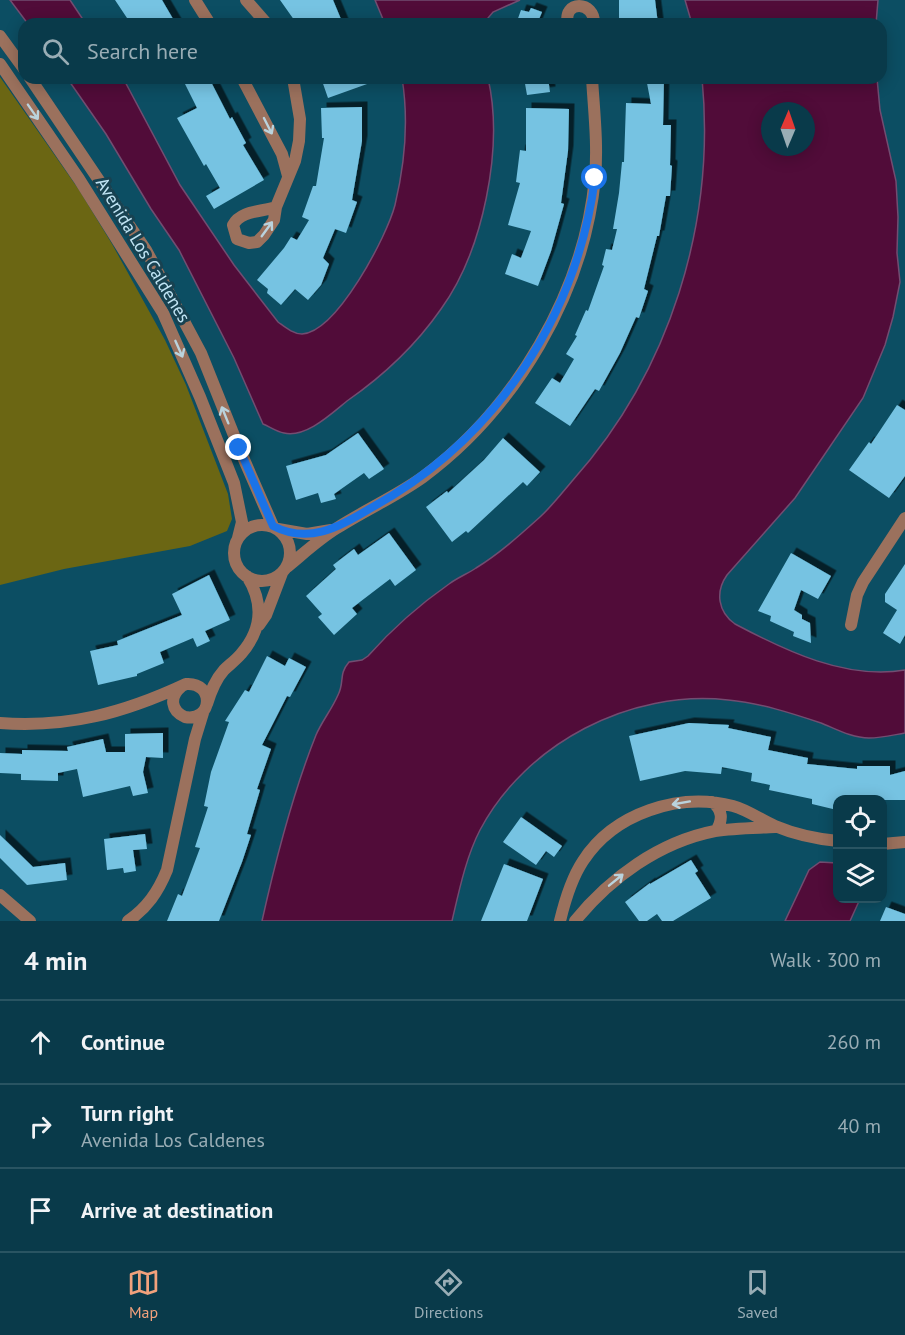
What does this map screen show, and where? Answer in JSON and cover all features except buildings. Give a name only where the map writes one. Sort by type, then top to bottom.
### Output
[{"type":"street","points":[[195,0],[206,18]]},
{"type":"street","points":[[246,0],[262,18]]},
{"type":"street","points":[[567,18],[567,13],[572,6],[580,4],[586,5],[592,11],[593,18]]},
{"type":"street","points":[[0,36],[18,61]]},
{"type":"street","name":"Avenida Los Caldenes","points":[[0,64],[80,179],[163,313],[234,483],[242,522],[238,538]]},
{"type":"street","name":"Avenida Los Caldenes","points":[[34,84],[146,250],[201,353],[239,448],[276,528]]},
{"type":"street","points":[[245,84],[282,154],[288,176]]},
{"type":"street","points":[[276,207],[299,141],[300,119],[294,84]]},
{"type":"street","points":[[247,576],[265,581],[274,578],[335,529],[423,476],[496,408],[513,386],[544,336],[570,281],[587,229],[592,202],[597,142],[592,84]]},
{"type":"street","points":[[851,625],[857,595],[863,582],[905,518]]},
{"type":"street","points":[[128,921],[152,899],[167,870],[195,739],[211,691],[223,671],[241,655],[253,638],[256,628],[259,604],[256,590],[236,563],[234,555],[238,538],[250,527],[266,524],[307,534],[335,529]]},
{"type":"street","points":[[256,628],[266,615],[291,550],[285,535],[276,528]]},
{"type":"street","points":[[0,723],[45,724],[79,721],[151,700],[223,671]]},
{"type":"street","points":[[151,700],[183,716],[195,718],[205,709],[205,693],[202,689],[192,684],[183,686],[174,695],[173,701],[174,707],[183,716],[195,739]]},
{"type":"street","points":[[560,921],[570,886],[591,850],[619,825],[637,815],[662,806],[689,801],[736,807],[776,827],[833,840]]},
{"type":"street","points":[[711,802],[720,810],[722,817],[721,824],[716,831]]},
{"type":"street","points":[[574,921],[619,877],[660,851],[692,837],[716,831],[776,827]]},
{"type":"street","points":[[887,844],[905,842]]},
{"type":"street","points":[[570,886],[576,897],[583,900],[595,898]]},
{"type":"street","points":[[0,896],[30,921]]},
{"type":"shaded area","points":[[10,0],[70,0],[82,18],[24,18]]},
{"type":"shaded area","points":[[375,0],[520,0],[493,12],[488,18],[382,18]]},
{"type":"shaded area","points":[[685,0],[878,0],[876,18],[690,18]]},
{"type":"shaded area","points":[[0,77],[79,190],[165,340],[186,385],[228,494],[232,519],[227,531],[190,546],[64,569],[0,585]]},
{"type":"shaded area","points":[[71,84],[126,84],[180,185],[234,265],[278,322],[292,332],[302,334],[316,329],[345,300],[371,259],[390,219],[395,205],[405,142],[403,84],[489,84],[492,106],[491,167],[486,198],[479,229],[456,285],[431,322],[398,359],[326,418],[301,432],[292,434],[279,432],[263,424],[234,358],[179,250],[151,209],[106,134]]},
{"type":"shaded area","points":[[702,84],[878,84],[880,110],[896,181],[897,253],[900,282],[885,345],[863,398],[795,498],[727,575],[721,588],[720,601],[725,614],[735,624],[817,661],[861,671],[905,670],[905,733],[863,738],[787,712],[752,703],[728,700],[691,699],[655,703],[619,713],[585,728],[553,748],[525,771],[500,799],[480,830],[471,851],[452,921],[262,921],[299,781],[316,735],[336,700],[349,662],[362,660],[368,656],[427,600],[493,557],[540,517],[561,495],[607,437],[636,392],[660,343],[679,292],[693,240],[701,187],[704,132]]},
{"type":"shaded area","points":[[820,862],[833,863],[833,903],[858,903],[850,921],[785,921],[809,870]]},
{"type":"route","points":[[239,448],[273,526],[293,532],[307,534],[335,529],[423,476],[496,408],[513,386],[544,336],[570,281],[587,229],[595,178]]}]
